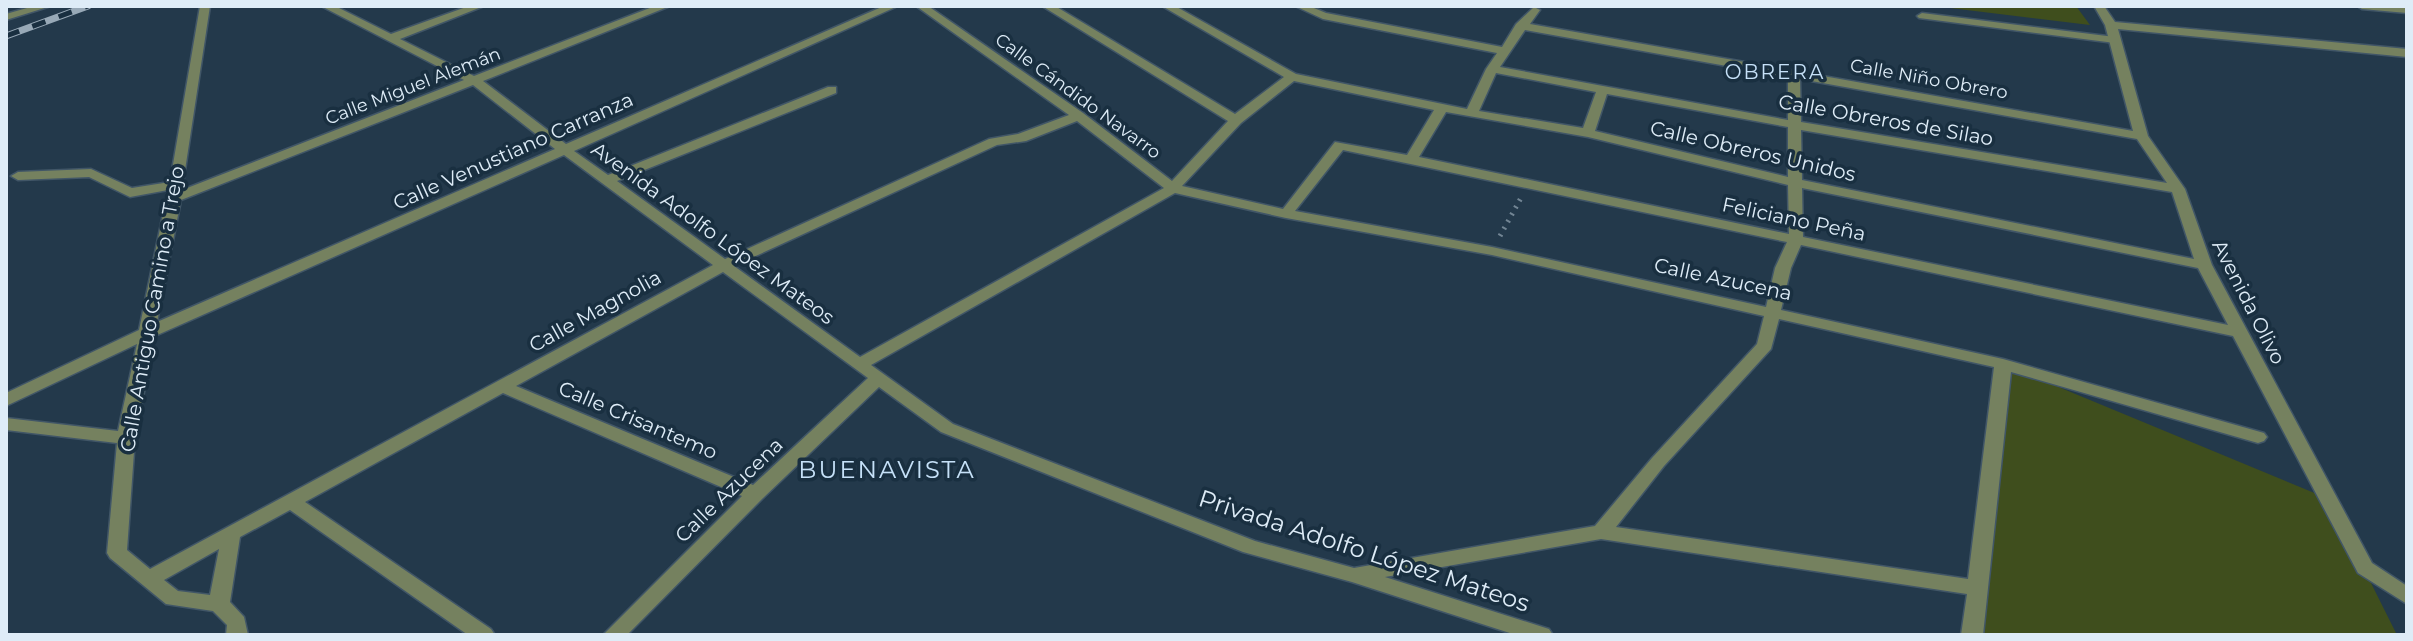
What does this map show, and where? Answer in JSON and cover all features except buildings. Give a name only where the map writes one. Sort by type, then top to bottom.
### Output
[{"type":"street","points":[[6,10],[20,6]]},
{"type":"street","points":[[6,17],[46,6]]},
{"type":"street","name":"Calle Antiguo Camino a Trejo","points":[[205,6],[149,332],[126,438],[117,553],[173,598],[219,604]]},
{"type":"street","name":"Avenida Adolfo López Mateos","points":[[326,6],[476,82],[947,428]]},
{"type":"street","points":[[391,38],[479,6]]},
{"type":"street","name":"Calle Miguel Alemán","points":[[18,176],[91,173],[130,193],[174,192],[476,82],[665,6]]},
{"type":"street","name":"Calle Venustiano Carranza","points":[[6,400],[149,332],[893,6]]},
{"type":"street","name":"Calle Cándido Navarro","points":[[921,6],[1078,116],[1173,188]]},
{"type":"street","points":[[1047,6],[1236,120]]},
{"type":"street","name":"Calle Obreros Unidos","points":[[1167,6],[1292,77],[1442,108],[1588,133],[1796,183],[2204,265]]},
{"type":"street","points":[[1300,6],[1323,16],[1505,51]]},
{"type":"street","points":[[1323,16],[1332,6]]},
{"type":"street","name":"Avenida Olivo","points":[[2099,6],[2113,32],[2141,136],[2178,189],[2204,265],[2365,568],[2405,595]]},
{"type":"street","points":[[2362,6],[2407,10]]},
{"type":"street","points":[[1472,112],[1492,69],[1534,10]]},
{"type":"street","name":"Calle Niño Obrero","points":[[1520,26],[2141,136]]},
{"type":"street","points":[[2113,32],[2407,53]]},
{"type":"street","name":"Calle Obreros de Silao","points":[[1492,69],[1796,125],[2178,189]]},
{"type":"street","points":[[1601,532],[1658,462],[1765,345],[1783,268],[1796,239],[1794,73]]},
{"type":"street","points":[[858,365],[1173,188],[1236,120],[1292,77]]},
{"type":"street","points":[[1588,133],[1603,89]]},
{"type":"street","points":[[607,180],[832,90]]},
{"type":"street","points":[[1410,161],[1442,108]]},
{"type":"street","name":"Calle Magnolia","points":[[148,579],[724,265],[994,142],[1021,138],[1078,116]]},
{"type":"street","name":"Feliciano Peña","points":[[1286,214],[1340,145],[2240,332]]},
{"type":"street","name":"Calle Azucena","points":[[1173,188],[1286,214],[1492,251],[2003,364],[2258,437]]},
{"type":"street","points":[[1972,635],[2003,364]]},
{"type":"street","name":"Calle Azucena","points":[[614,635],[755,494],[877,379]]},
{"type":"street","name":"Calle Crisantemo","points":[[504,387],[755,494]]},
{"type":"street","points":[[6,424],[126,438]]},
{"type":"street","name":"Privada Adolfo López Mateos","points":[[947,428],[1250,547],[1353,575],[1542,635]]},
{"type":"street","points":[[292,502],[484,635]]},
{"type":"street","points":[[1353,575],[1601,532],[1978,588]]},
{"type":"street","points":[[231,535],[219,604],[237,623],[237,635]]},
{"type":"lane","points":[[1922,16],[2113,32]]},
{"type":"path","points":[[1492,251],[1528,184]]},
{"type":"green space","points":[[1934,6],[2076,6],[2090,25]]},
{"type":"green space","points":[[2003,364],[2329,499],[2397,635],[1969,635]]},
{"type":"railway","points":[[6,36],[88,6]]},
{"type":"district","name":"OBRERA","points":[[1775,72]]},
{"type":"district","name":"BUENAVISTA","points":[[887,470]]}]
